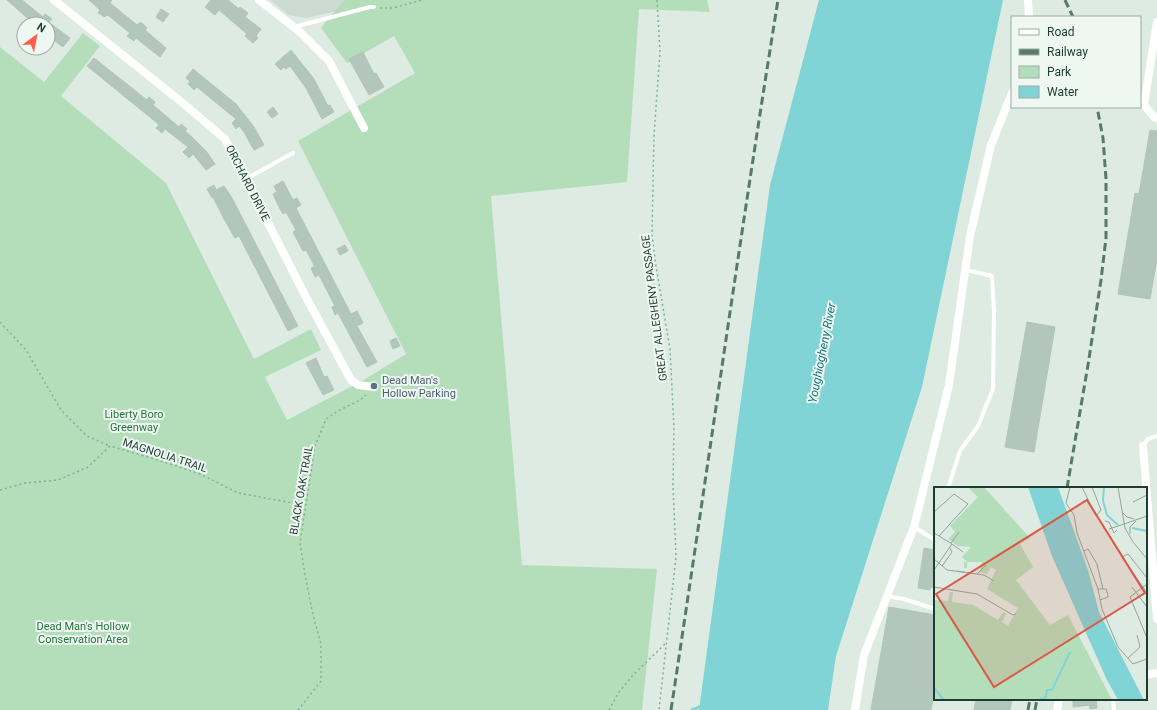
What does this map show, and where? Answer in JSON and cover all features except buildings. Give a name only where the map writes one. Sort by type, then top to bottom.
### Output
[{"type":"street","name":"ORCHARD DRIVE","points":[[54,0],[184,104],[225,139],[351,380],[358,385],[374,387]]},
{"type":"street","points":[[1028,0],[1029,16]]},
{"type":"street","points":[[262,1],[293,27],[329,61],[364,128]]},
{"type":"street","points":[[1157,22],[1144,105],[1154,117],[1157,118]]},
{"type":"street","points":[[855,710],[864,655],[914,527],[949,385],[970,236],[991,145],[1011,95]]},
{"type":"street","points":[[1143,446],[1146,487]]},
{"type":"street","points":[[1147,495],[1157,619]]},
{"type":"street","points":[[1147,675],[1157,673]]},
{"type":"street","points":[[1057,710],[1059,700]]},
{"type":"lane","points":[[293,27],[374,7]]},
{"type":"lane","points":[[246,179],[294,153]]},
{"type":"lane","points":[[948,487],[960,450],[978,426],[993,389],[994,312],[992,276],[966,270]]},
{"type":"lane","points":[[1143,446],[1148,439],[1157,436]]},
{"type":"lane","points":[[914,527],[934,539]]},
{"type":"lane","points":[[887,596],[904,599],[934,609]]},
{"type":"lane","points":[[1113,700],[1114,710]]},
{"type":"path","points":[[374,7],[393,8],[422,0]]},
{"type":"path","name":"GREAT ALLEGHENY PASSAGE","points":[[657,0],[660,52],[654,135],[652,234],[670,349],[674,428],[672,484],[676,557],[659,710]]},
{"type":"path","points":[[0,322],[26,350],[61,410],[87,436],[110,446]]},
{"type":"path","name":"BLACK OAK TRAIL","points":[[298,710],[321,681],[321,644],[313,615],[300,543],[316,446],[326,419],[360,400],[374,387]]},
{"type":"path","name":"MAGNOLIA TRAIL","points":[[0,490],[25,483],[58,480],[88,467],[110,446],[200,474],[238,493],[292,504],[304,514]]},
{"type":"path","points":[[609,710],[619,692],[634,674],[666,643]]},
{"type":"shaded area","points":[[270,0],[390,0],[306,18],[289,15]]},
{"type":"green space","name":"Liberty Boro Greenway","points":[[344,0],[707,0],[710,12],[639,9],[627,182],[491,196],[522,565],[657,569],[642,710],[0,710],[0,47],[44,82],[83,33],[100,46],[61,96],[166,183],[254,359],[311,329],[321,350],[265,377],[287,420],[362,381],[406,354],[298,141],[415,73],[394,36],[347,63],[321,28]]},
{"type":"water","name":"Youghiogheny River","points":[[819,0],[1003,0],[922,387],[836,656],[828,710],[699,710],[770,185]]},
{"type":"waterway","points":[[692,710],[702,706]]},
{"type":"railway","points":[[671,710],[778,0]]},
{"type":"railway","points":[[1065,0],[1073,16]]},
{"type":"railway","points":[[1067,487],[1088,365],[1106,238],[1106,179],[1103,138],[1097,108]]},
{"type":"railway","points":[[1028,710],[1030,700]]},
{"type":"railway","points":[[1035,710],[1037,700]]},
{"type":"place","name":"Dead Man's Hollow Parking","points":[[374,386]]},
{"type":"park label","name":"Dead Man's Hollow Conservation Area","points":[[83,632]]}]
